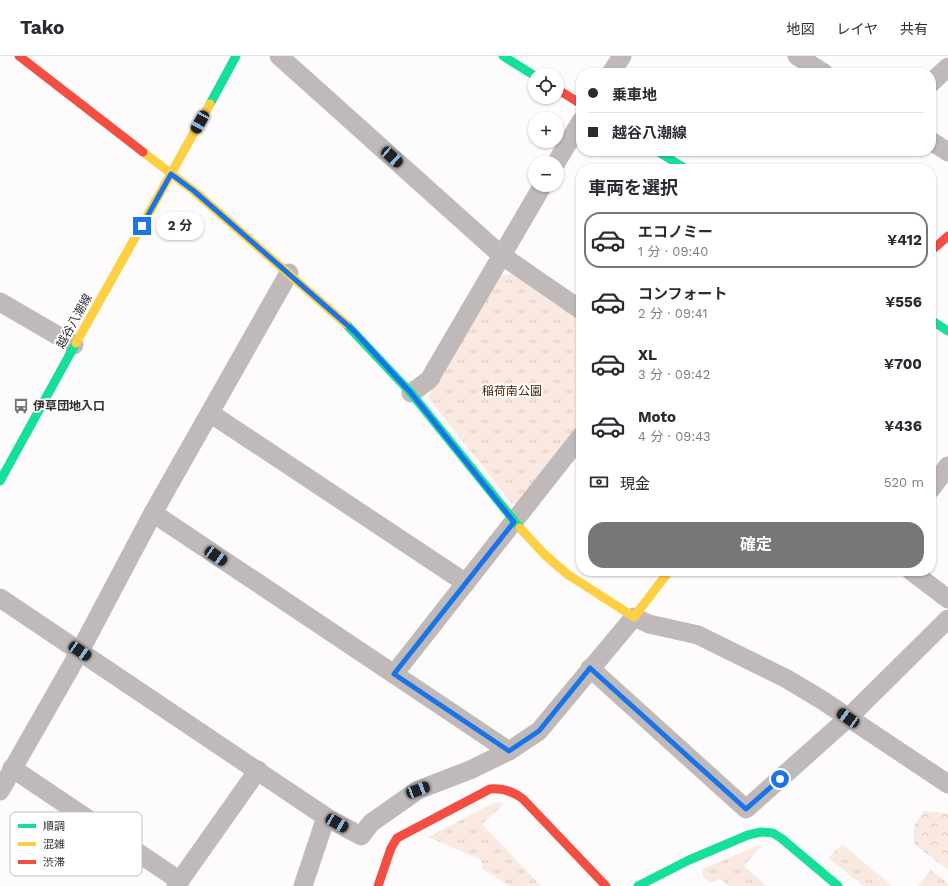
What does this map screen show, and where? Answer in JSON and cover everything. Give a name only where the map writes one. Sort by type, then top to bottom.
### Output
[{"type":"street","points":[[18,56],[194,191],[354,331],[411,393],[514,522],[544,554],[567,574],[634,617],[649,624],[698,635],[787,679],[948,784]]},
{"type":"street","name":"越谷八潮線","points":[[0,481],[74,345],[236,56]]},
{"type":"street","points":[[279,56],[501,255],[576,307]]},
{"type":"street","points":[[503,56],[528,72]]},
{"type":"street","points":[[614,68],[622,56]]},
{"type":"street","points":[[797,56],[816,68]]},
{"type":"street","points":[[936,78],[948,67]]},
{"type":"street","points":[[564,93],[576,101]]},
{"type":"street","points":[[560,156],[576,129]]},
{"type":"street","points":[[936,144],[948,152]]},
{"type":"street","points":[[665,156],[678,164]]},
{"type":"street","points":[[411,393],[429,380],[539,192]]},
{"type":"street","points":[[936,247],[948,236]]},
{"type":"street","points":[[0,791],[80,651],[153,513],[289,274]]},
{"type":"street","points":[[0,302],[74,345]]},
{"type":"street","points":[[936,323],[948,331]]},
{"type":"street","points":[[210,413],[466,583]]},
{"type":"street","points":[[394,674],[576,442]]},
{"type":"street","points":[[936,482],[948,466]]},
{"type":"street","points":[[153,513],[509,751]]},
{"type":"street","points":[[0,598],[326,817],[361,836],[371,823],[418,790],[470,770],[509,751],[539,731],[634,617],[665,576]]},
{"type":"street","points":[[917,576],[948,600]]},
{"type":"street","points":[[590,668],[746,809],[848,718],[948,620]]},
{"type":"street","points":[[12,768],[75,812]]},
{"type":"street","points":[[142,859],[178,884],[258,770]]},
{"type":"street","points":[[378,886],[391,848],[397,838],[490,789],[502,788],[515,792],[524,799],[606,886]]},
{"type":"street","points":[[304,886],[326,817]]},
{"type":"street","points":[[638,886],[689,860],[748,835],[761,832],[773,833],[781,838],[838,886]]},
{"type":"green space","name":"稲荷南公園","points":[[513,274],[576,316],[576,430],[519,504],[512,504],[428,397],[501,275]]},
{"type":"green space","points":[[495,802],[505,803],[482,824],[541,886],[509,886],[482,869],[481,860],[428,837]]},
{"type":"green space","points":[[924,811],[948,813],[948,870],[914,844],[914,826]]},
{"type":"green space","points":[[764,843],[744,866],[767,886],[729,886],[720,879],[711,883],[703,877],[702,869]]},
{"type":"green space","points":[[842,844],[892,886],[864,886],[828,858]]},
{"type":"green space","points":[[931,870],[948,883],[948,886],[917,886]]},
{"type":"traffic: fast","points":[[210,104],[236,56]]},
{"type":"traffic: fast","points":[[503,56],[528,72]]},
{"type":"traffic: fast","points":[[665,156],[678,164]]},
{"type":"traffic: fast","points":[[936,323],[948,331]]},
{"type":"traffic: fast","points":[[346,324],[411,393],[520,528]]},
{"type":"traffic: fast","points":[[0,481],[76,343]]},
{"type":"traffic: fast","points":[[638,886],[689,860],[748,835],[761,832],[773,833],[781,838],[838,886]]},
{"type":"traffic: slow","points":[[76,343],[210,104]]},
{"type":"traffic: slow","points":[[143,152],[194,191],[346,324]]},
{"type":"traffic: slow","points":[[520,528],[544,554],[567,574],[634,617],[665,576]]},
{"type":"traffic: jam","points":[[19,56],[143,152]]},
{"type":"traffic: jam","points":[[564,93],[576,101]]},
{"type":"traffic: jam","points":[[936,247],[948,236]]},
{"type":"traffic: jam","points":[[378,886],[391,848],[397,838],[490,789],[508,791],[523,799],[606,886]]},
{"type":"place","name":"伊草団地入口","points":[[21,406]]},
{"type":"route","points":[[142,226],[171,174],[194,191],[354,331],[411,393],[514,522],[394,674],[509,751],[539,731],[590,668],[746,809],[780,779]]}]
